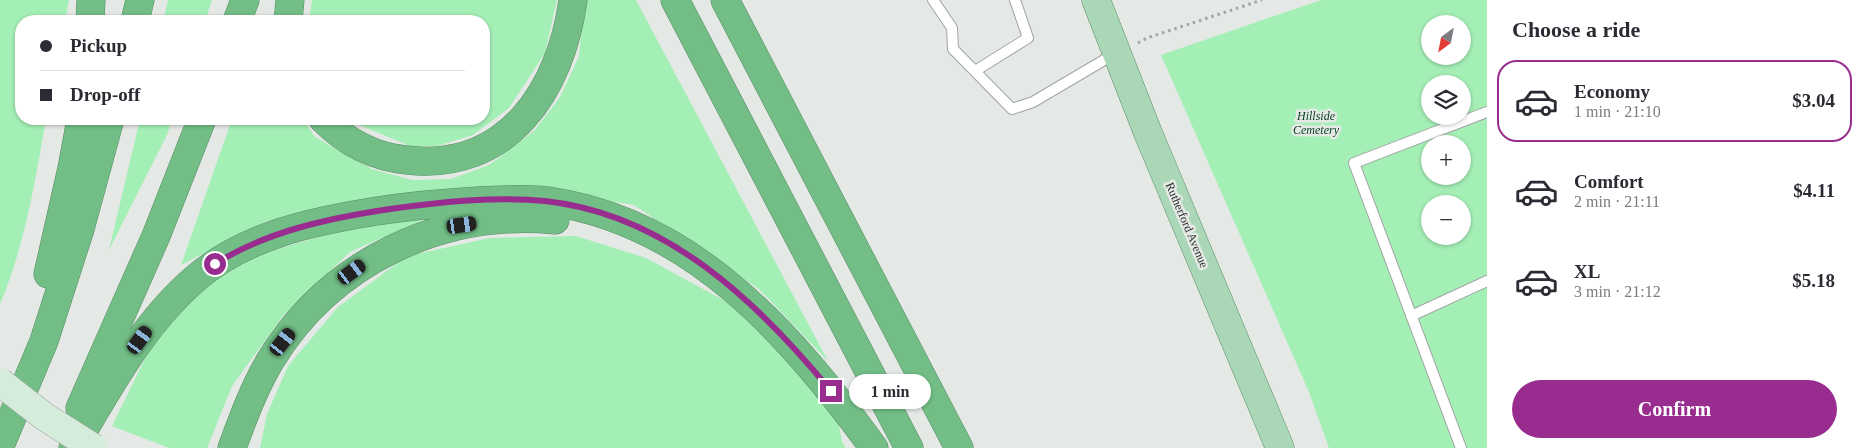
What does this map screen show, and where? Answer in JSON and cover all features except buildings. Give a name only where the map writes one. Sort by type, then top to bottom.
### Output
[{"type":"highway","points":[[136,15],[140,0]]},
{"type":"highway","points":[[239,15],[245,0]]},
{"type":"highway","points":[[289,15],[290,0]]},
{"type":"highway","points":[[331,125],[356,144],[383,156],[399,160],[445,160],[472,153],[496,141],[527,114],[545,89],[564,47],[573,0]]},
{"type":"highway","points":[[674,0],[909,448]]},
{"type":"highway","points":[[725,0],[959,448]]},
{"type":"highway","points":[[0,445],[22,374],[53,255],[80,125]]},
{"type":"highway","points":[[0,445],[44,341],[80,229],[108,125]]},
{"type":"highway","points":[[63,448],[156,236],[200,125]]},
{"type":"highway","points":[[73,448],[140,340],[166,307],[198,277],[231,254],[270,236],[363,213],[410,206],[504,200],[546,201],[589,210],[634,225],[675,246],[728,284],[764,317],[831,391],[874,448]]},
{"type":"highway","points":[[232,448],[248,406],[270,362],[283,342],[311,308],[327,292],[361,266],[386,251],[420,236],[462,225],[506,220],[546,219],[587,224],[629,234],[650,242],[691,262],[728,284]]},
{"type":"main road","name":"Rutherford Avenue","points":[[1096,0],[1148,133],[1280,448]]},
{"type":"street","points":[[0,382],[45,417],[94,448]]},
{"type":"lane","points":[[933,0],[952,28],[953,49],[1012,109],[1033,102],[1117,53]]},
{"type":"lane","points":[[975,71],[1028,38],[1016,0]]},
{"type":"lane","points":[[1461,448],[1354,163],[1487,112]]},
{"type":"lane","points":[[1411,316],[1487,281]]},
{"type":"path","points":[[1117,53],[1147,38],[1262,0]]},
{"type":"green space","points":[[0,0],[69,0],[66,15],[15,15],[15,125],[45,125],[23,236],[0,304]]},
{"type":"green space","points":[[168,0],[212,0],[207,15],[164,15]]},
{"type":"green space","points":[[312,0],[557,0],[545,53],[509,108],[490,122],[490,15],[310,15]]},
{"type":"green space","points":[[585,0],[636,0],[828,361],[759,289],[634,205],[525,188],[383,196],[267,221],[181,265],[230,125],[307,125],[315,137],[372,169],[412,180],[451,179],[489,165],[534,131],[560,97],[579,56]]},
{"type":"green space","name":"Hillside Cemetery","points":[[1321,0],[1487,0],[1487,448],[1329,448],[1309,392],[1161,55]]},
{"type":"green space","points":[[139,125],[170,125],[167,135],[109,250]]},
{"type":"green space","points":[[359,125],[486,125],[473,135],[437,146],[410,146]]},
{"type":"green space","points":[[427,218],[350,252],[283,316],[232,386],[207,448],[169,448],[112,426],[158,332],[202,287],[258,255],[345,229]]},
{"type":"green space","points":[[576,236],[646,258],[738,308],[837,414],[842,442],[846,448],[260,448],[267,414],[288,366],[338,307],[407,256],[490,238]]},
{"type":"route","points":[[215,264],[249,244],[270,236],[363,213],[434,204],[504,200],[546,201],[567,205],[589,210],[634,225],[675,246],[711,270],[764,317],[831,391]]}]
